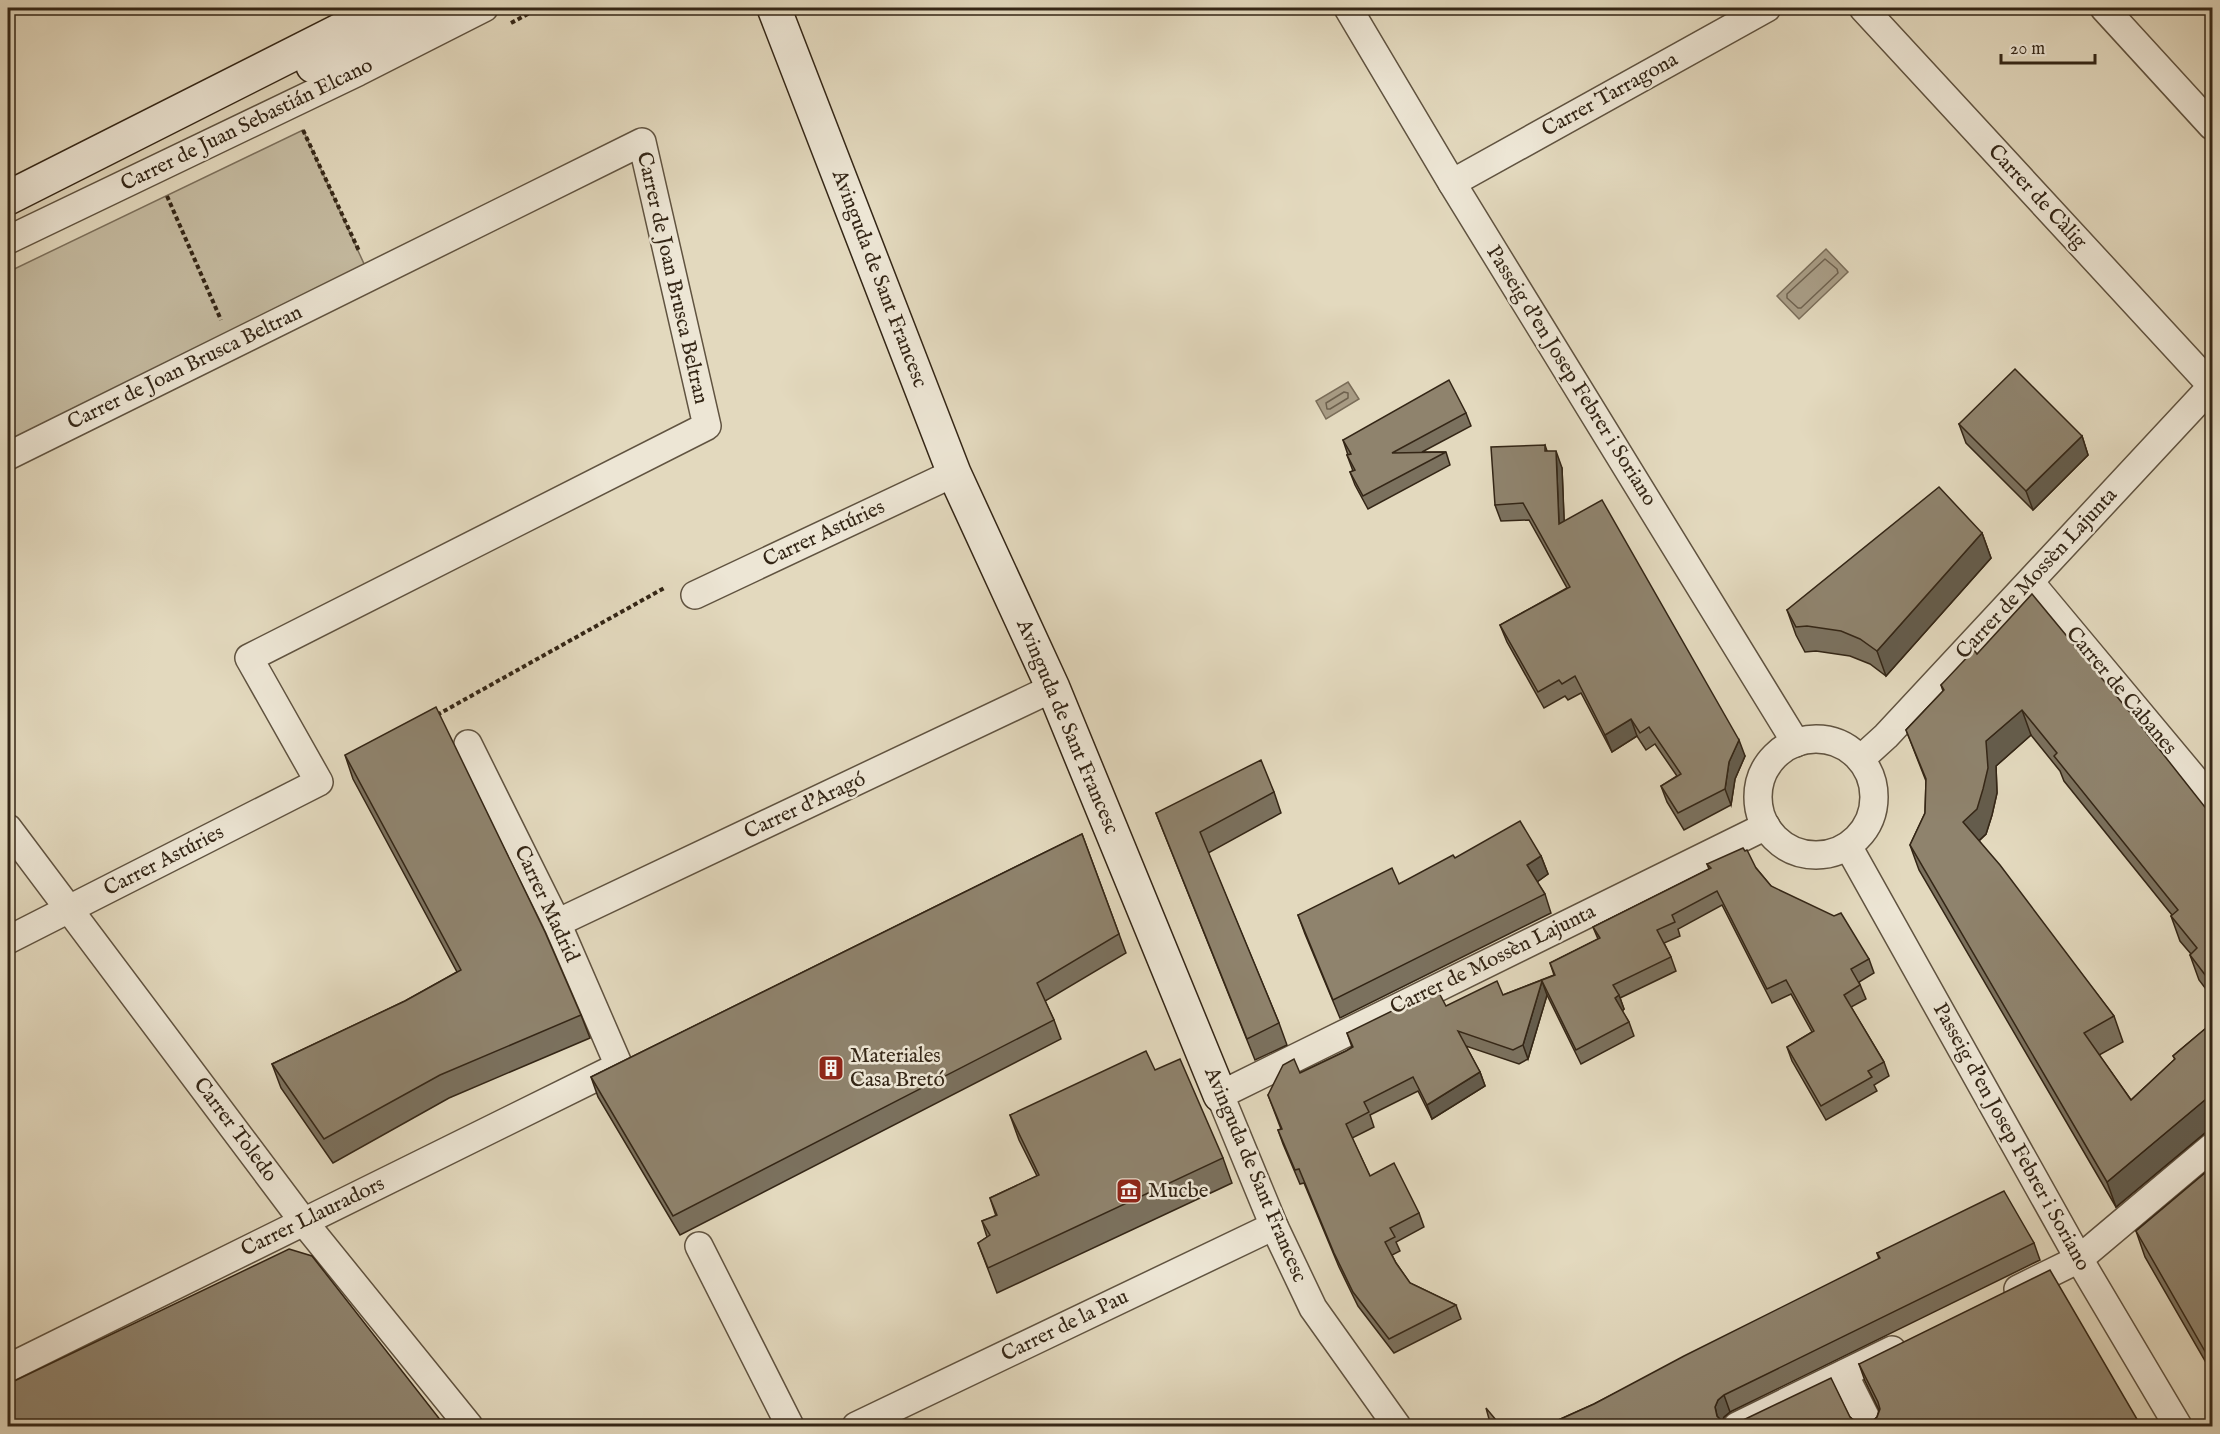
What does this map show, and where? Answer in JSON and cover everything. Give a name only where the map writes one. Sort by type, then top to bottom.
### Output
[{"type":"street","name":"Carrer de Juan Sebastián Elcano","points":[[8,198],[384,8]]},
{"type":"street","name":"Carrer de Juan Sebastián Elcano","points":[[54,175],[397,31],[438,8]]},
{"type":"street","name":"Carrer de Juan Sebastián Elcano","points":[[8,240],[358,72],[484,8]]},
{"type":"street","name":"Avinguda de Sant Francesc","points":[[774,8],[954,473],[1053,688],[1274,1226],[1313,1308],[1397,1426]]},
{"type":"street","name":"Passeig d'en Josep Febrer i Soriano","points":[[1348,8],[1452,183],[1796,742]]},
{"type":"street","name":"Carrer Tarragona","points":[[1452,183],[1767,8]]},
{"type":"street","name":"Carrer de Càlig","points":[[1863,8],[2212,386]]},
{"type":"street","points":[[2104,8],[2212,126]]},
{"type":"street","name":"Carrer de Joan Brusca Beltran","points":[[8,456],[642,142],[707,426],[249,658],[320,782]]},
{"type":"street","name":"Carrer de Mossèn Lajunta","points":[[1858,756],[1864,756],[1886,736],[2212,386]]},
{"type":"street","name":"Carrer Astúries","points":[[695,595],[954,473]]},
{"type":"street","name":"Carrer de Cabanes","points":[[2030,582],[2212,800]]},
{"type":"street","name":"Carrer d'Aragó","points":[[557,923],[1053,688]]},
{"type":"street","points":[[1812,739],[1829,740],[1844,746],[1858,756],[1868,770],[1874,786],[1874,803],[1870,820],[1861,835],[1848,846],[1830,854],[1812,855],[1793,850],[1778,840],[1766,826],[1760,810],[1758,793],[1762,777],[1770,762],[1781,751],[1796,742],[1812,739]]},
{"type":"street","name":"Carrer Madrid","points":[[468,744],[557,923],[619,1066]]},
{"type":"street","name":"Carrer Astúries","points":[[8,940],[320,782]]},
{"type":"street","name":"Carrer de Mossèn Lajunta","points":[[1220,1095],[1766,826]]},
{"type":"street","name":"Carrer Toledo","points":[[8,828],[303,1221],[470,1426]]},
{"type":"street","name":"Passeig d'en Josep Febrer i Soriano","points":[[1848,846],[2079,1259],[2178,1426]]},
{"type":"street","name":"Carrer Llauradors","points":[[8,1368],[619,1066]]},
{"type":"street","points":[[1993,1301],[2079,1259],[2212,1147]]},
{"type":"street","name":"Carrer de la Pau","points":[[856,1426],[1274,1226]]},
{"type":"street","points":[[699,1246],[790,1426]]},
{"type":"street","points":[[1755,1423],[1844,1374],[1918,1338]]},
{"type":"street","points":[[1844,1374],[1870,1426]]},
{"type":"path","points":[[303,130],[370,277]]},
{"type":"path","points":[[167,196],[232,345]]},
{"type":"path","points":[[432,718],[686,577],[695,595]]},
{"type":"shaded area","points":[[303,130],[370,277],[8,456],[8,272]]},
{"type":"water","points":[[1826,249],[1848,272],[1799,319],[1777,296]]},
{"type":"water","points":[[1348,382],[1359,399],[1326,419],[1316,401]]},
{"type":"building","points":[[2015,369],[2082,436],[2026,491],[1959,424]]},
{"type":"building","points":[[1449,380],[1466,413],[1392,453],[1446,452],[1363,496],[1350,472],[1355,470],[1347,455],[1351,454],[1343,440]]},
{"type":"building","points":[[1545,445],[1545,451],[1556,451],[1559,524],[1602,500],[1739,740],[1729,762],[1725,789],[1678,813],[1661,786],[1681,774],[1649,727],[1640,733],[1631,719],[1605,735],[1575,676],[1562,684],[1559,680],[1538,692],[1500,625],[1570,587],[1523,503],[1495,505],[1491,447]]},
{"type":"building","points":[[1939,487],[1982,533],[1877,651],[1860,639],[1841,631],[1807,626],[1796,627],[1787,610]]},
{"type":"building","points":[[2032,594],[2212,816],[2212,984],[2190,955],[2197,948],[2171,916],[2178,910],[2054,756],[2057,753],[2022,710],[1986,741],[1988,768],[1983,789],[1977,809],[1963,822],[2000,865],[2114,1016],[2084,1033],[2131,1100],[2175,1059],[2173,1056],[2212,1023],[2212,1094],[2107,1182],[1910,845],[1925,813],[1926,779],[1906,730],[1944,690],[1941,685],[1974,650],[1977,654]]},
{"type":"building","points":[[436,707],[545,932],[581,1015],[440,1075],[324,1139],[272,1064],[405,1001],[461,970],[345,755]]},
{"type":"building","points":[[1261,760],[1274,792],[1200,832],[1279,1023],[1247,1039],[1156,813]]},
{"type":"building","points":[[1520,821],[1541,856],[1527,865],[1545,894],[1333,1000],[1298,915],[1392,868],[1399,884],[1453,855],[1455,858]]},
{"type":"building","name":"Materiales Casa Bretó","points":[[1082,834],[1119,934],[1037,983],[1054,1020],[673,1216],[591,1077]]},
{"type":"building","points":[[1743,848],[1747,850],[1756,868],[1771,886],[1834,916],[1841,913],[1869,959],[1851,969],[1860,985],[1844,995],[1884,1062],[1868,1071],[1872,1077],[1821,1106],[1787,1047],[1814,1031],[1786,980],[1767,989],[1717,891],[1672,915],[1675,922],[1657,930],[1671,957],[1613,985],[1619,995],[1615,998],[1629,1022],[1576,1050],[1542,981],[1523,1045],[1513,1050],[1458,1031],[1480,1072],[1427,1105],[1413,1077],[1364,1102],[1369,1112],[1346,1124],[1370,1176],[1394,1163],[1419,1213],[1390,1228],[1395,1237],[1385,1242],[1396,1263],[1410,1283],[1456,1305],[1389,1339],[1353,1292],[1299,1169],[1295,1170],[1278,1130],[1282,1129],[1268,1095],[1283,1065],[1294,1059],[1300,1073],[1346,1051],[1353,1047],[1347,1033],[1437,989],[1446,1006],[1497,981],[1503,995],[1555,975],[1550,963],[1600,938],[1593,927],[1711,868],[1707,864]]},
{"type":"building","name":"Mucbe","points":[[1146,1051],[1155,1070],[1180,1059],[1223,1158],[988,1268],[978,1243],[990,1235],[982,1221],[997,1215],[990,1198],[1039,1175],[1010,1115]]},
{"type":"building","points":[[2212,1167],[2212,1358],[2210,1360],[2136,1231]]},
{"type":"building","points":[[2004,1191],[2034,1243],[1724,1395],[1715,1407],[1717,1416],[1730,1425],[1737,1423],[1831,1378],[1850,1417],[1863,1425],[1870,1423],[1877,1417],[1880,1409],[1859,1364],[2050,1270],[2141,1426],[1545,1426],[1594,1404],[1684,1356],[1880,1258],[1877,1253]]},
{"type":"building","points":[[289,1249],[312,1256],[445,1426],[8,1426],[8,1384]]},
{"type":"building","points":[[1486,1408],[1501,1426],[1491,1426]]},
{"type":"place","name":"Materiales Casa Bretó","points":[[831,1068]]},
{"type":"place","name":"Mucbe","points":[[1129,1191]]}]
